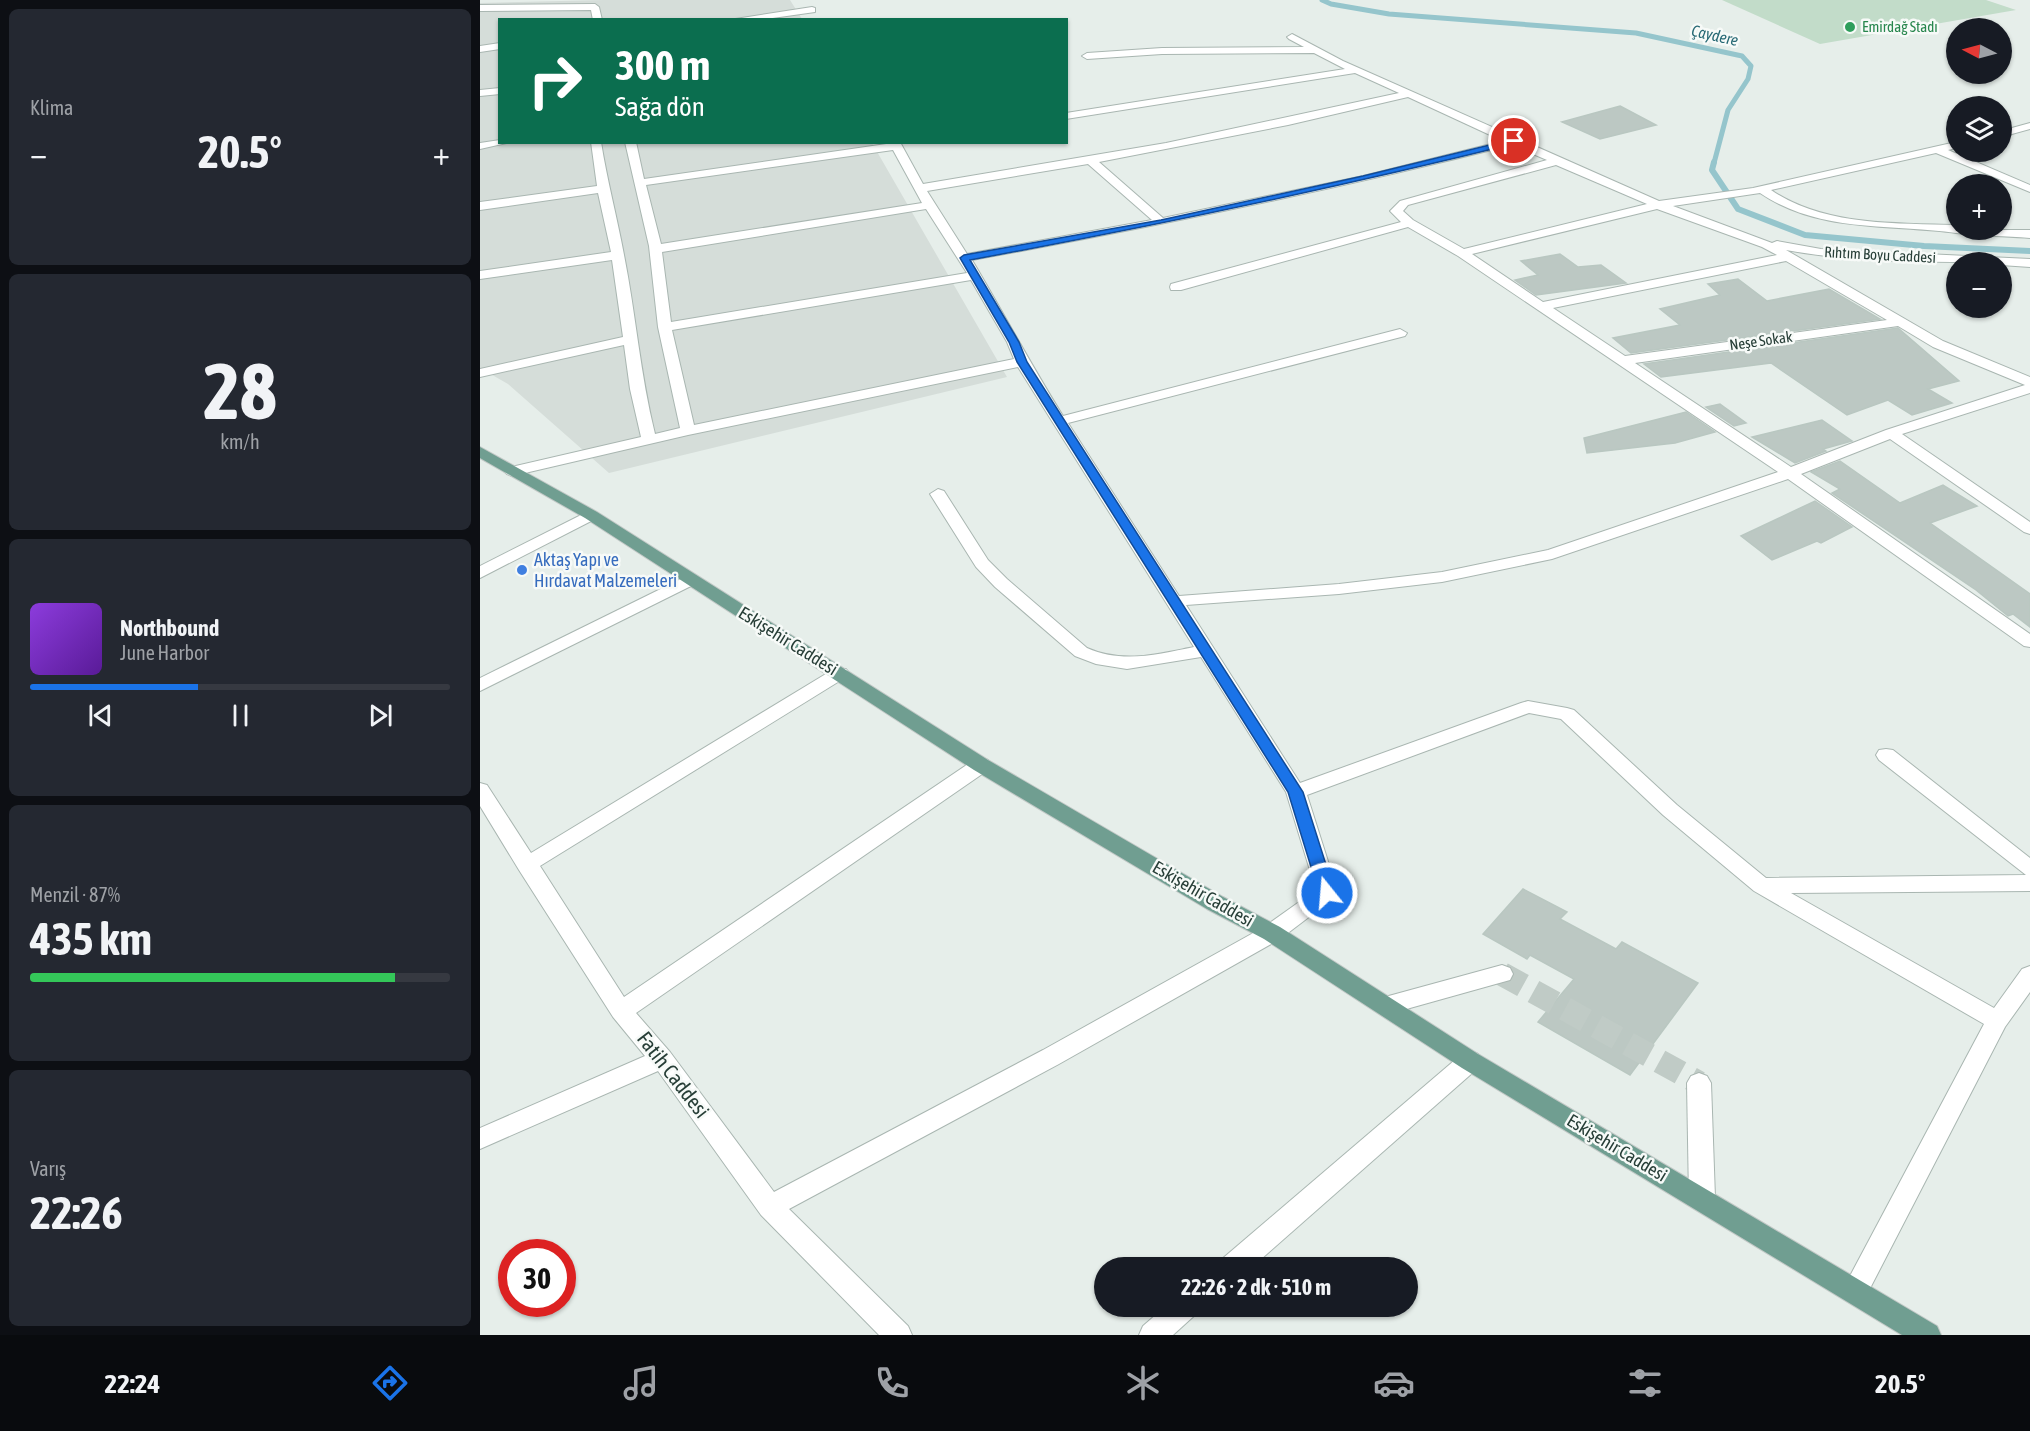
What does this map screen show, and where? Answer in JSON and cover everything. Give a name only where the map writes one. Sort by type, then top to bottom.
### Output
[{"type":"main road","name":"Eskişehir Caddesi","points":[[480,452],[591,515],[689,580],[840,672],[981,765],[1215,903],[1272,933],[1470,1061],[1928,1335]]},
{"type":"street","points":[[805,0],[818,18]]},
{"type":"street","points":[[480,8],[595,7],[598,18]]},
{"type":"street","points":[[749,18],[812,10]]},
{"type":"street","points":[[1292,37],[1357,70],[1557,161],[1658,205],[1766,244],[1938,344],[2030,382]]},
{"type":"street","points":[[480,49],[498,46]]},
{"type":"street","points":[[1087,56],[1162,51],[1315,50]]},
{"type":"street","points":[[1068,116],[1357,70]]},
{"type":"street","points":[[480,93],[498,90]]},
{"type":"street","points":[[921,188],[1091,161],[1238,134],[1409,94]]},
{"type":"street","points":[[2012,131],[2030,126]]},
{"type":"street","points":[[964,258],[1161,222],[1363,178],[1514,141]]},
{"type":"street","points":[[480,146],[498,143]]},
{"type":"street","points":[[596,144],[603,189],[618,255],[637,389],[650,440]]},
{"type":"street","points":[[630,144],[655,249],[665,327],[688,431]]},
{"type":"street","points":[[639,183],[895,144],[929,205],[1014,342],[1022,362],[1296,792],[1327,893],[1272,933],[1051,1057],[770,1207]]},
{"type":"street","points":[[1462,253],[1658,205],[1757,190],[1946,147]]},
{"type":"street","points":[[1936,149],[2030,189]]},
{"type":"street","points":[[1091,161],[1161,222]]},
{"type":"street","points":[[1557,161],[1404,203],[1396,210],[1408,223],[1462,253],[1790,473],[2030,642]]},
{"type":"street","points":[[480,206],[603,189]]},
{"type":"street","points":[[1757,190],[1781,202],[1832,217],[1869,224],[1946,228]]},
{"type":"street","points":[[655,249],[929,205]]},
{"type":"street","points":[[1176,287],[1408,223]]},
{"type":"street","points":[[2012,233],[2030,234]]},
{"type":"street","name":"Rıhtım Boyu Caddesi","points":[[1766,244],[1821,253],[2030,263]]},
{"type":"street","points":[[480,275],[618,255]]},
{"type":"street","points":[[1542,306],[1788,257]]},
{"type":"street","points":[[665,327],[973,276]]},
{"type":"street","name":"Neşe Sokak","points":[[1621,361],[1901,322]]},
{"type":"street","points":[[1060,421],[1400,333]]},
{"type":"street","points":[[480,373],[631,339]]},
{"type":"street","points":[[512,471],[688,431],[1022,362]]},
{"type":"street","points":[[2012,375],[2030,364]]},
{"type":"street","points":[[1176,601],[1339,590],[1442,577],[1552,554],[1790,473],[1891,433],[2030,388]]},
{"type":"street","points":[[1891,433],[2030,530]]},
{"type":"street","points":[[938,494],[972,549],[994,577],[1081,652],[1091,658],[1104,663],[1129,664],[1206,650]]},
{"type":"street","points":[[480,573],[591,515]]},
{"type":"street","points":[[480,685],[689,580]]},
{"type":"street","points":[[526,865],[840,672]]},
{"type":"street","points":[[1296,792],[1528,707],[1567,714],[1670,810],[1761,886],[1997,1021]]},
{"type":"street","points":[[1886,755],[2030,869]]},
{"type":"street","points":[[621,1011],[981,765]]},
{"type":"street","name":"Fatih Caddesi","points":[[482,797],[621,1011],[663,1059],[770,1207],[898,1335]]},
{"type":"street","points":[[1761,886],[2030,883]]},
{"type":"street","points":[[1385,1006],[1502,974]]},
{"type":"street","points":[[1856,1291],[1997,1021],[2030,975]]},
{"type":"street","points":[[480,1139],[663,1059]]},
{"type":"street","points":[[1244,1257],[1470,1061]]},
{"type":"street","points":[[1699,1083],[1702,1198]]},
{"type":"street","points":[[1153,1335],[1173,1317]]},
{"type":"shaded area","points":[[603,0],[790,0],[801,18],[498,18],[498,144],[873,144],[1007,377],[609,473],[508,384],[480,368],[480,3]]},
{"type":"green space","name":"Emirdağ Stadı","points":[[1722,0],[1986,0],[2016,10],[1970,18],[1946,18],[1946,22],[1820,44]]},
{"type":"building","points":[[1620,106],[1656,125],[1600,139],[1562,122]]},
{"type":"building","points":[[1560,254],[1578,267],[1601,265],[1626,283],[1536,295],[1515,280],[1538,275],[1521,261]]},
{"type":"building","points":[[1738,279],[1767,301],[1829,289],[1880,319],[1631,353],[1613,338],[1680,325],[1660,309],[1720,295],[1708,284]]},
{"type":"building","points":[[1898,328],[1959,381],[1928,389],[1952,403],[1912,415],[1888,400],[1847,415],[1771,363],[1661,377],[1644,364]]},
{"type":"building","points":[[1720,404],[1746,423],[1734,426],[1706,407]]},
{"type":"building","points":[[1686,412],[1715,432],[1675,443],[1587,453],[1584,438]]},
{"type":"building","points":[[1822,420],[1852,441],[1823,449],[1826,451],[1795,463],[1752,437]]},
{"type":"building","points":[[1840,461],[1900,503],[1943,485],[1977,506],[1930,523],[2030,594],[2030,627],[2013,614],[2008,616],[1976,590],[1832,493],[1840,489],[1811,472]]},
{"type":"building","points":[[1815,501],[1852,527],[1821,543],[1817,541],[1772,560],[1741,536]]},
{"type":"building","points":[[1523,889],[1567,912],[1560,919],[1616,949],[1622,942],[1698,983],[1630,1075],[1538,1022],[1574,979],[1530,955],[1527,959],[1483,934]]},
{"type":"waterway","name":"Çaydere","points":[[1322,0],[1331,4],[1389,14],[1636,33],[1742,56],[1751,66],[1748,79],[1728,110],[1714,163]]},
{"type":"waterway","name":"Çaydere","points":[[1714,162],[1712,170],[1738,209],[1805,235],[1924,246],[2030,251]]},
{"type":"tunnel","points":[[1502,974],[1699,1083]]},
{"type":"place","name":"Emirdağ Stadı","points":[[1850,27]]},
{"type":"place","name":"Aktaş Yapı ve Hırdavat Malzemeleri","points":[[522,570]]},
{"type":"route","points":[[1327,893],[1296,792],[1022,362],[1014,342],[964,258],[1161,222],[1363,178],[1514,141]]}]
